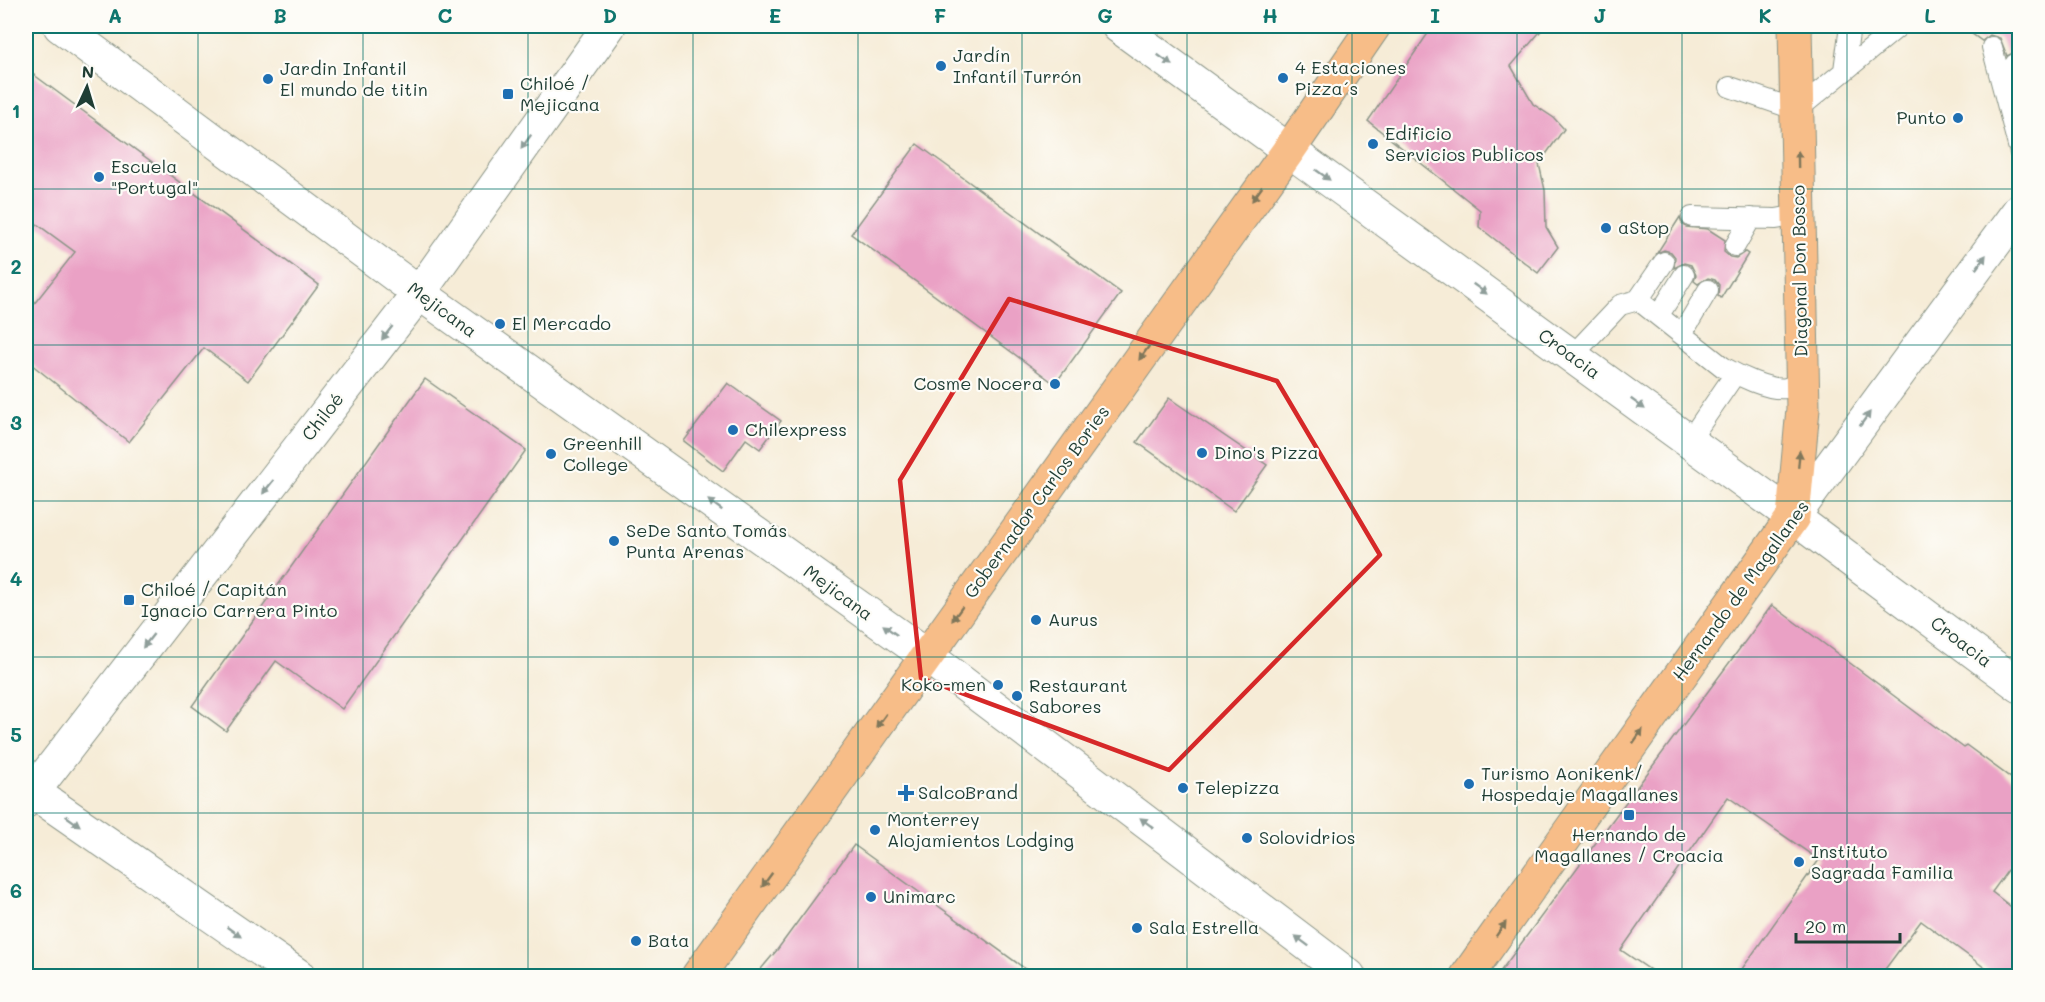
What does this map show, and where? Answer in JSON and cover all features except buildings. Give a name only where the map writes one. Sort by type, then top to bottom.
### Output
[{"type":"main road","name":"Gobernador Carlos Bories","points":[[698,976],[1289,150],[1374,26]]},
{"type":"main road","name":"Diagonal Don Bosco","points":[[1793,517],[1803,409],[1795,26]]},
{"type":"main road","name":"Hernando de Magallanes","points":[[1467,976],[1793,517]]},
{"type":"street","name":"Mejicana","points":[[60,26],[418,293],[927,656],[1349,976]]},
{"type":"street","name":"Chiloé","points":[[27,793],[418,293],[609,26]]},
{"type":"street","name":"Croacia","points":[[1118,26],[1793,517],[2019,686]]},
{"type":"street","name":"Hernando de Magallanes","points":[[1793,517],[2019,210]]},
{"type":"street","points":[[27,793],[298,976]]},
{"type":"lane","points":[[1844,70],[1850,26]]},
{"type":"lane","points":[[1844,70],[1877,26]]},
{"type":"lane","points":[[1730,87],[1797,110],[1899,26]]},
{"type":"lane","points":[[1992,47],[2016,121]]},
{"type":"lane","points":[[2015,64],[2019,153]]},
{"type":"lane","points":[[1692,218],[1716,224],[1751,218],[1776,219],[1799,212]]},
{"type":"lane","points":[[1735,246],[1751,218]]},
{"type":"lane","points":[[1572,356],[1620,305],[1638,300],[1664,262]]},
{"type":"lane","points":[[1659,315],[1684,275]]},
{"type":"lane","points":[[1682,334],[1708,290]]},
{"type":"lane","points":[[1638,300],[1735,374],[1775,388],[1788,388],[1803,379]]},
{"type":"lane","points":[[1689,441],[1735,374]]},
{"type":"highlighted area","points":[[1009,299],[1277,381],[1380,555],[1169,770],[921,678],[900,480]]},
{"type":"place","name":"Jardín Infantíl Turrón","points":[[941,66]]},
{"type":"place","name":"4 Estaciones Pizza´s","points":[[1283,78]]},
{"type":"place","name":"Jardin Infantil El mundo de titin","points":[[268,79]]},
{"type":"place","name":"Chiloé / Mejicana","points":[[508,94]]},
{"type":"place","name":"Punto","points":[[1958,118]]},
{"type":"place","name":"Edificio Servicios Publicos","points":[[1373,144]]},
{"type":"place","name":"Escuela \"Portugal\"","points":[[99,177]]},
{"type":"place","name":"aStop","points":[[1606,228]]},
{"type":"place","name":"El Mercado","points":[[500,324]]},
{"type":"place","name":"Cosme Nocera","points":[[1055,384]]},
{"type":"place","name":"Chilexpress","points":[[733,430]]},
{"type":"place","name":"Dino's Pizza","points":[[1202,453]]},
{"type":"place","name":"Greenhill College","points":[[551,454]]},
{"type":"place","name":"SeDe Santo Tomás Punta Arenas","points":[[614,541]]},
{"type":"place","name":"Chiloé / Capitán Ignacio Carrera Pinto","points":[[129,600]]},
{"type":"place","name":"Aurus","points":[[1036,620]]},
{"type":"place","name":"Koko-men","points":[[998,685]]},
{"type":"place","name":"Restaurant Sabores","points":[[1017,696]]},
{"type":"place","name":"Turismo Aonikenk/ Hospedaje Magallanes","points":[[1469,784]]},
{"type":"place","name":"Telepizza","points":[[1183,788]]},
{"type":"place","name":"SalcoBrand","points":[[906,793]]},
{"type":"place","name":"Hernando de Magallanes / Croacia","points":[[1629,815]]},
{"type":"place","name":"Monterrey Alojamientos Lodging","points":[[875,830]]},
{"type":"place","name":"Solovidrios","points":[[1247,838]]},
{"type":"place","name":"Instituto Sagrada Familia","points":[[1799,862]]},
{"type":"place","name":"Unimarc","points":[[871,897]]},
{"type":"place","name":"Sala Estrella","points":[[1137,928]]},
{"type":"place","name":"Bata","points":[[636,941]]}]
